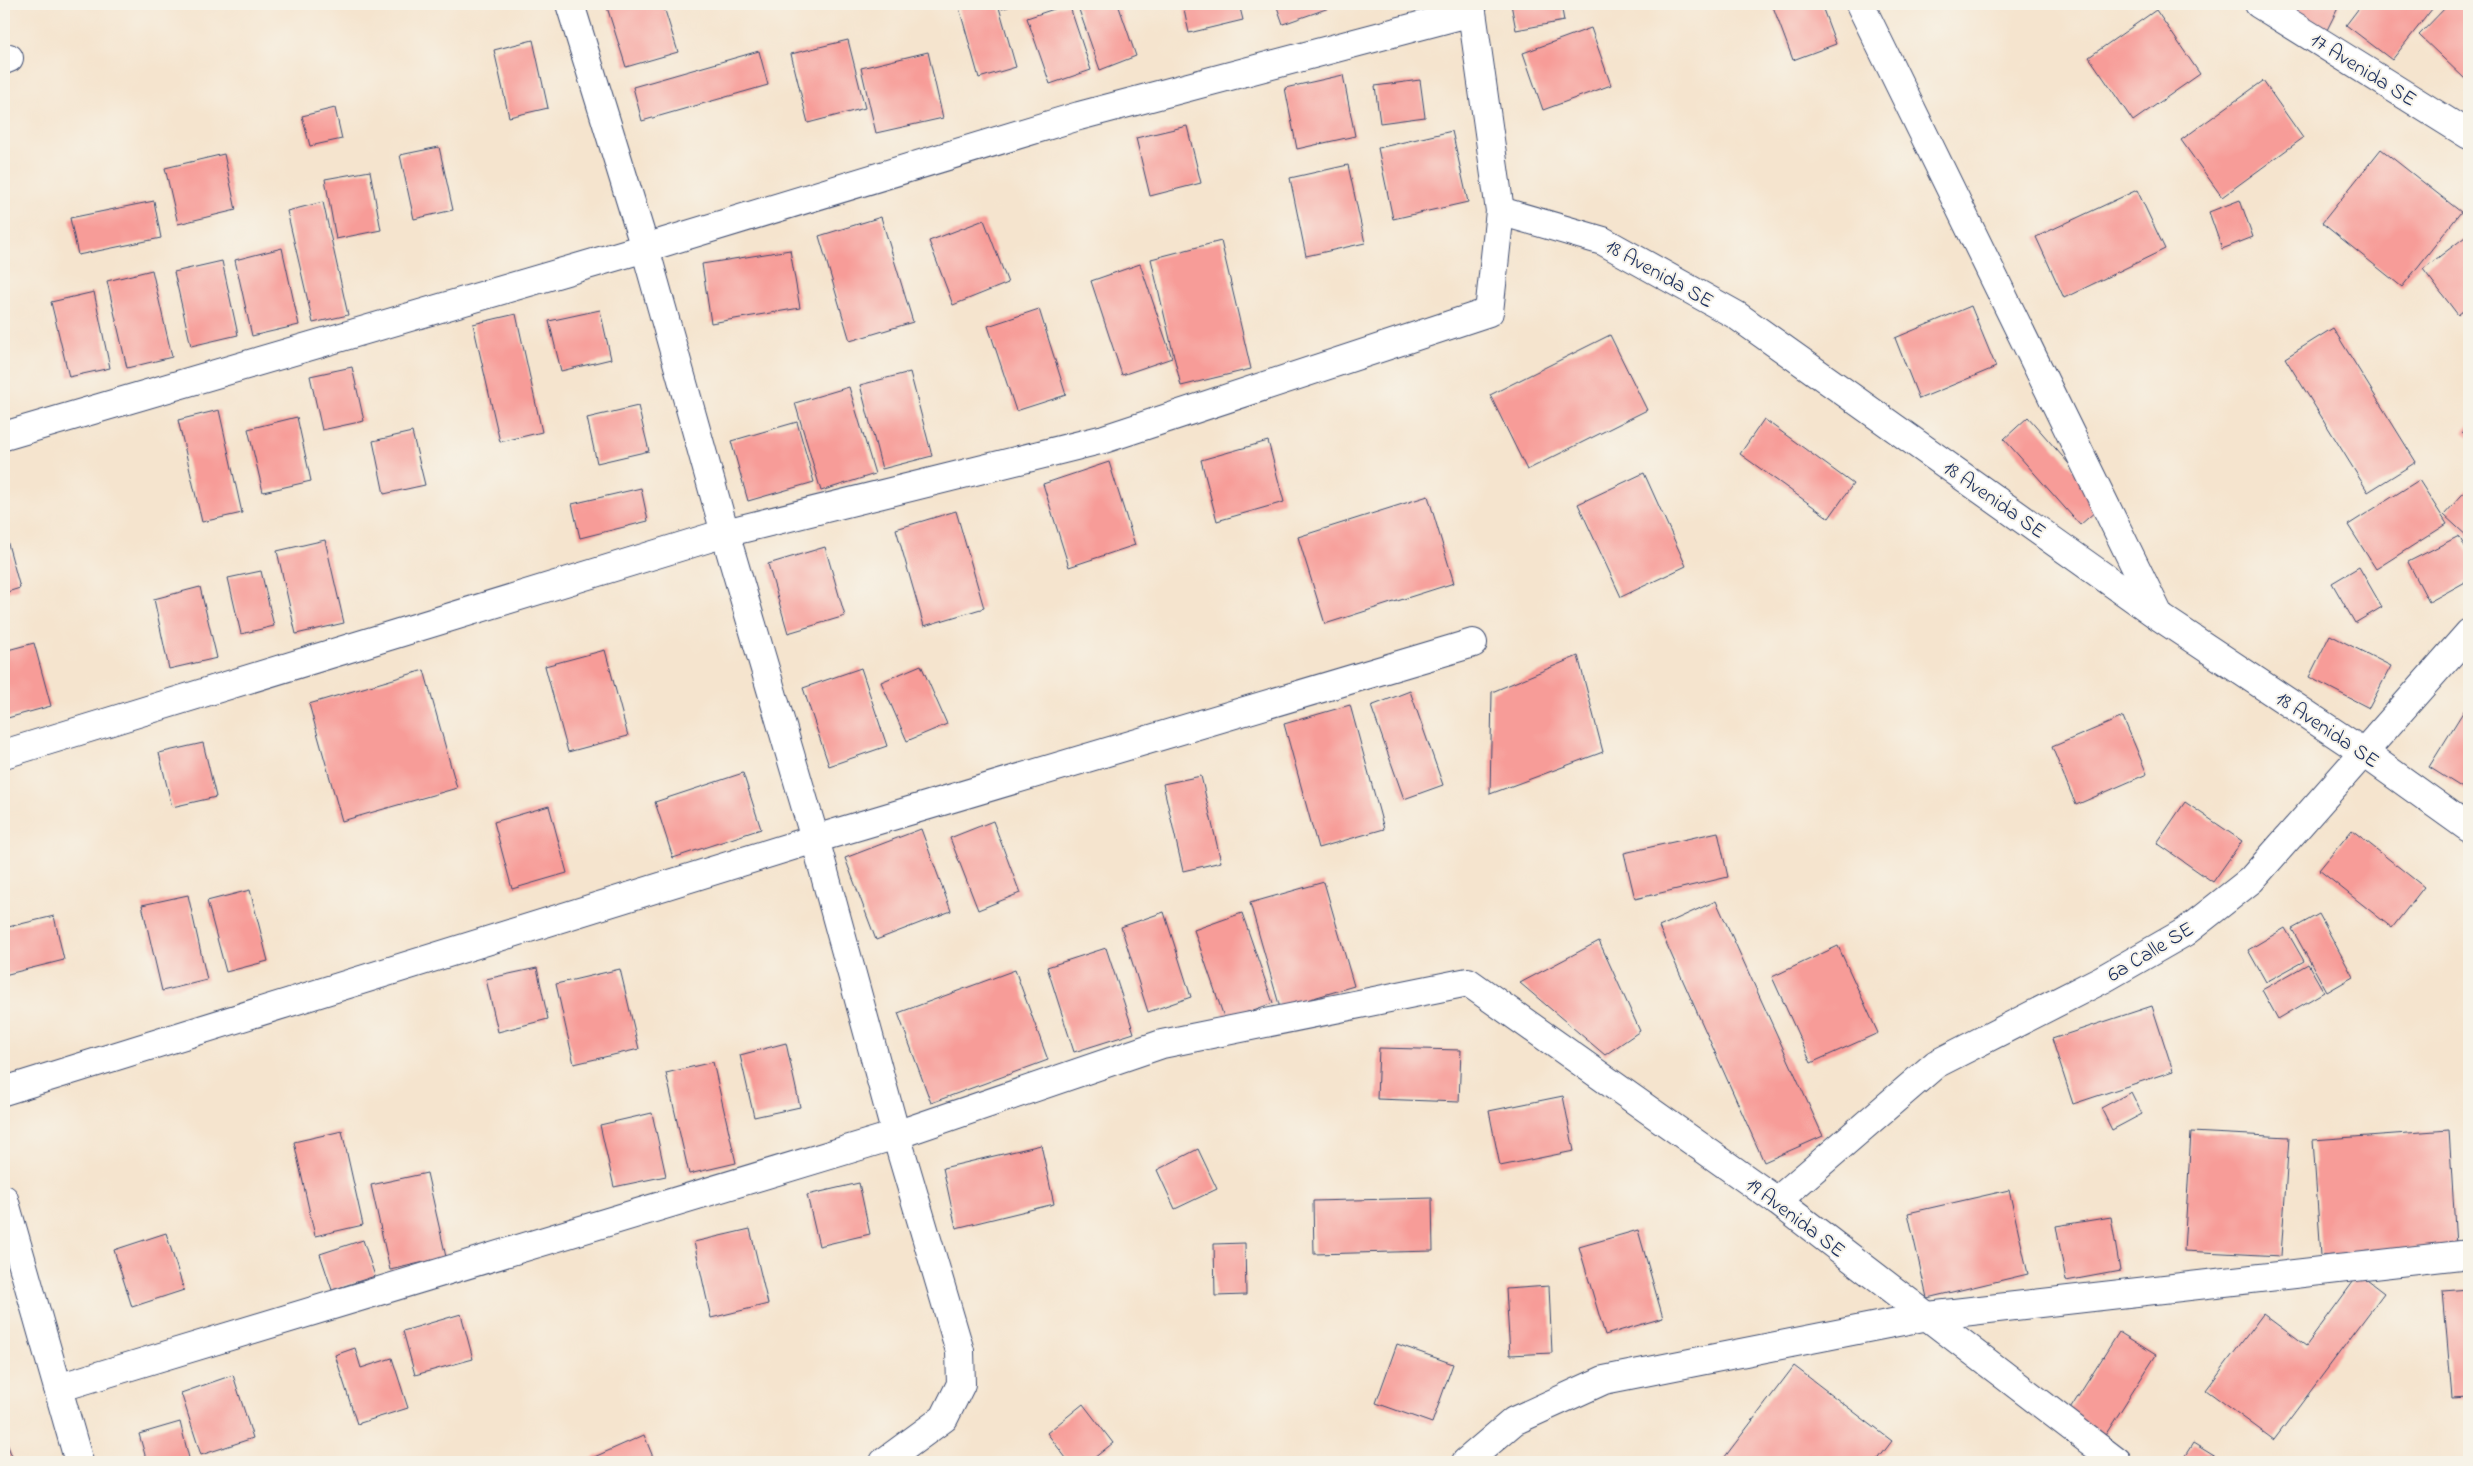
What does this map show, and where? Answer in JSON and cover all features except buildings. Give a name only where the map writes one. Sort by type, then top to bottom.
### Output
[{"type":"street","points":[[570,4],[645,248],[725,532],[815,838],[896,1135],[960,1351],[961,1384],[944,1418],[884,1462]]},
{"type":"street","points":[[1860,4],[2160,617]]},
{"type":"street","name":"17 Avenida SE","points":[[2259,4],[2469,135]]},
{"type":"street","points":[[4,436],[645,248],[1079,116],[1472,12],[1500,212],[1489,312],[1104,439],[725,532],[4,754]]},
{"type":"street","name":"18 Avenida SE","points":[[1500,212],[1603,241],[1736,315],[2160,617],[2363,752],[2469,828]]},
{"type":"street","name":"6a Calle SE","points":[[1777,1201],[1936,1064],[2104,979],[2185,932],[2251,880],[2469,633]]},
{"type":"street","points":[[4,1091],[815,838],[1473,642]]},
{"type":"street","name":"19 Avenida SE","points":[[896,1135],[1162,1044],[1468,982],[1777,1201],[2117,1462]]},
{"type":"street","points":[[58,1388],[896,1135]]},
{"type":"street","points":[[4,1199],[79,1462]]},
{"type":"street","points":[[1466,1462],[1514,1420],[1604,1380],[1928,1316],[2469,1254]]}]
